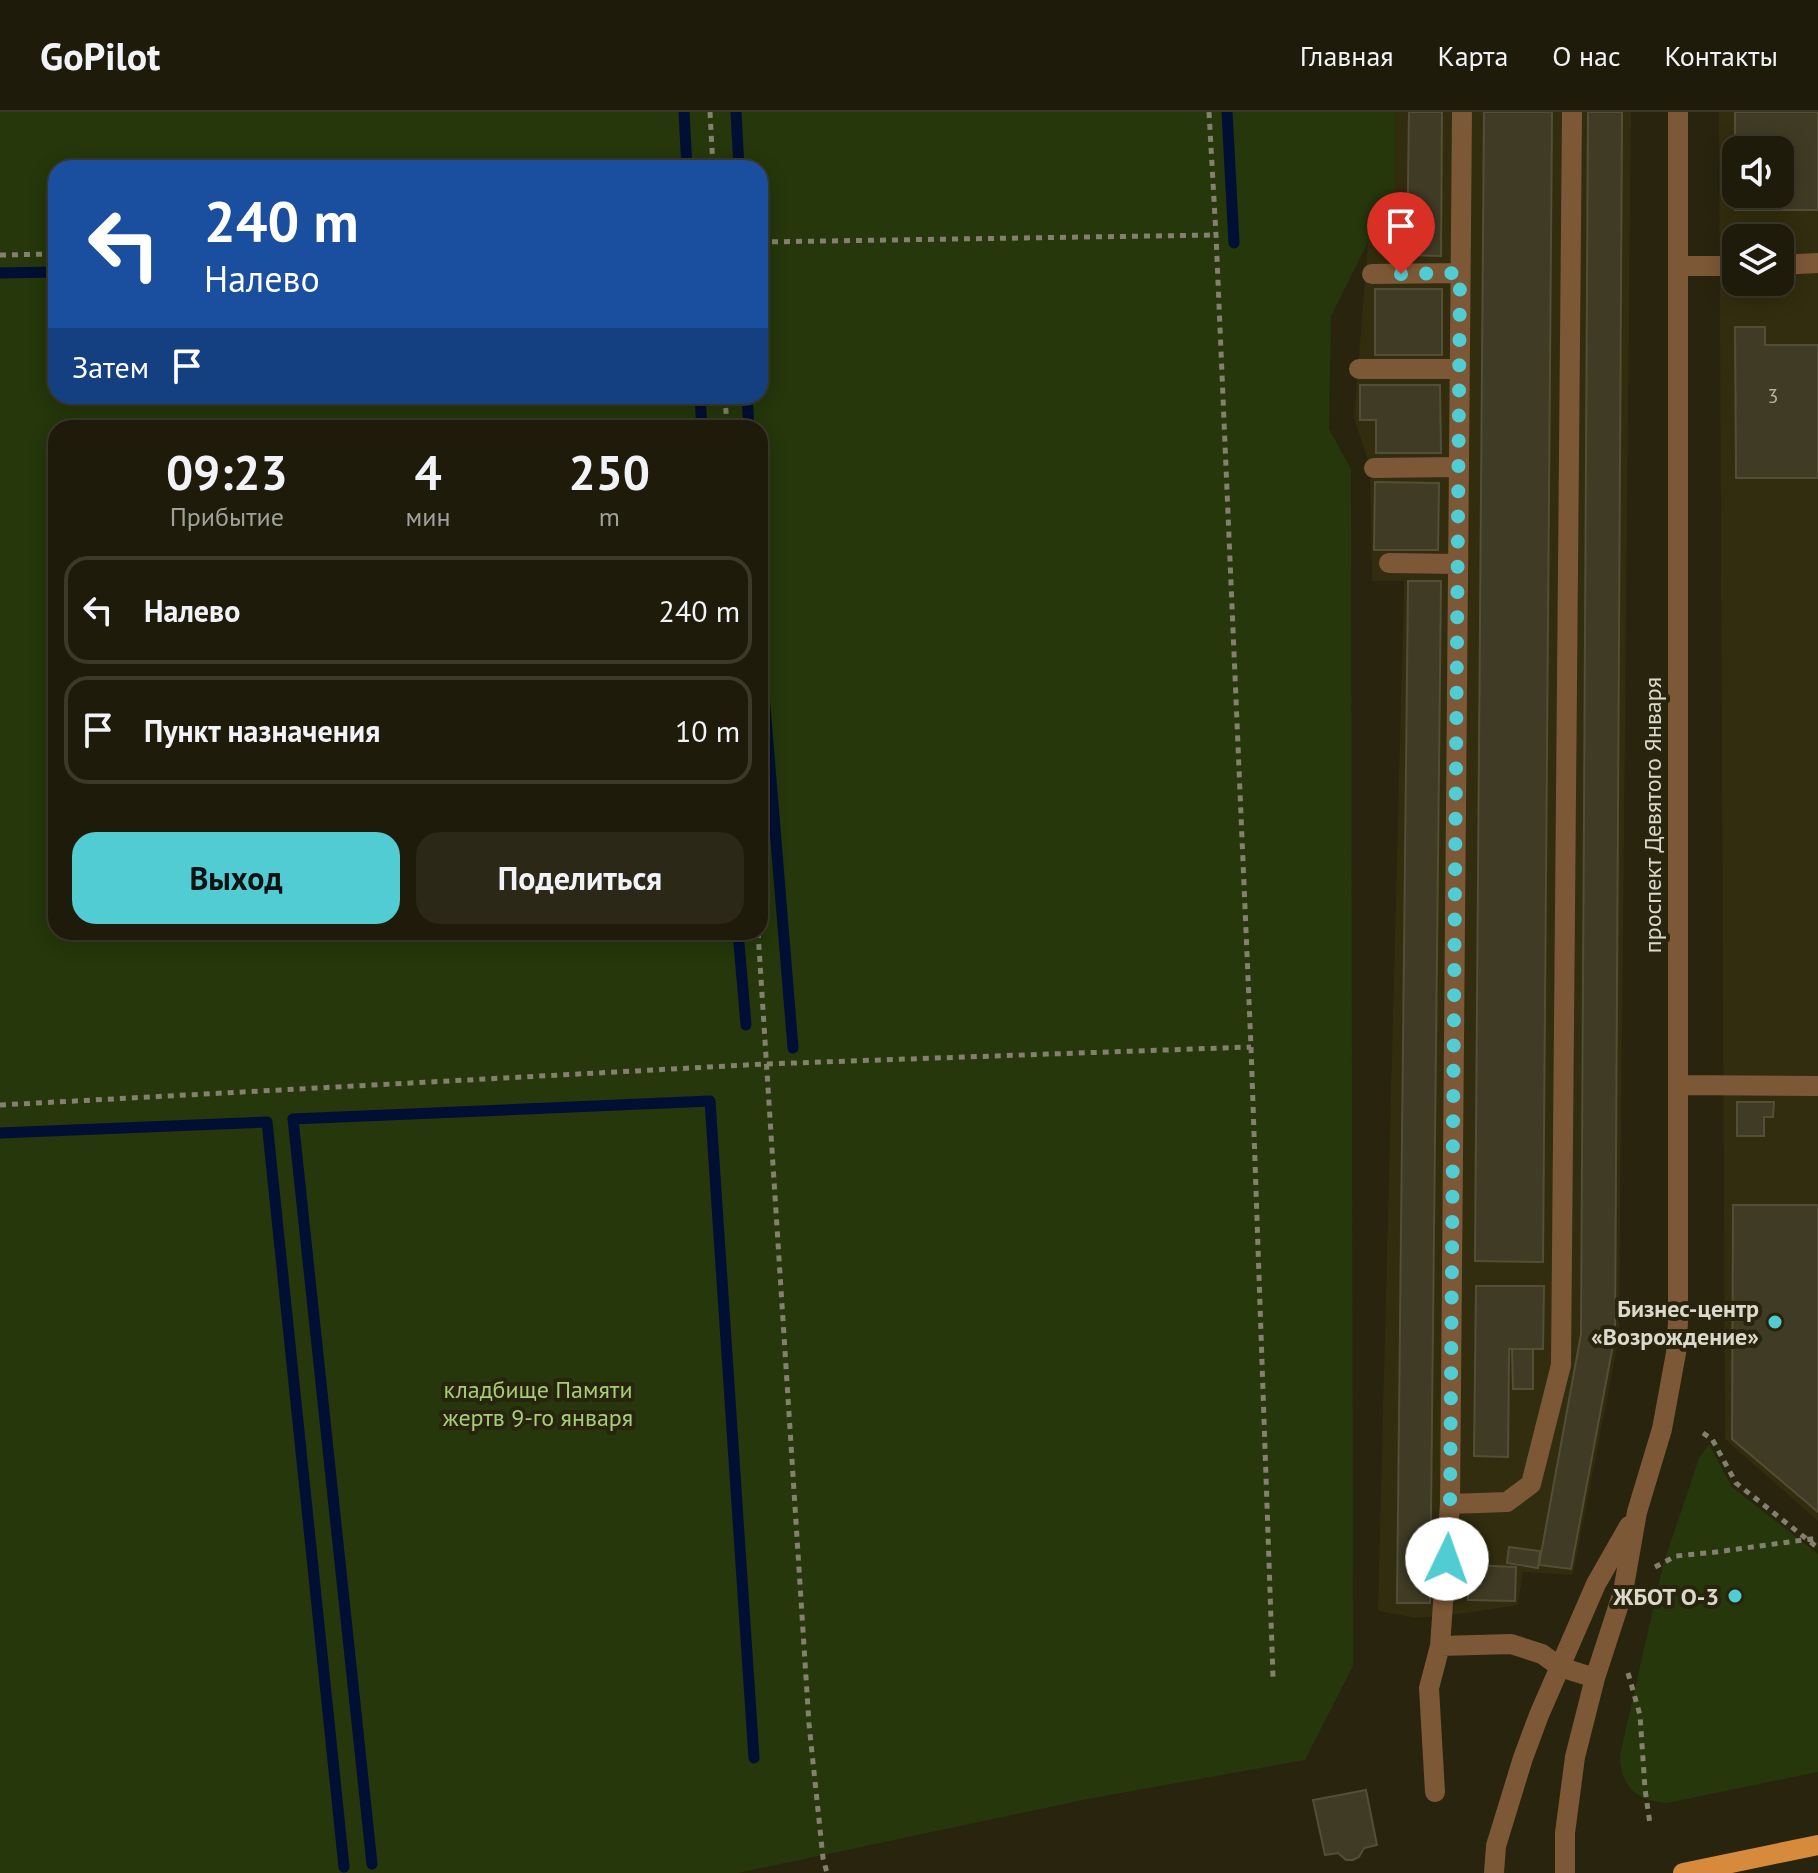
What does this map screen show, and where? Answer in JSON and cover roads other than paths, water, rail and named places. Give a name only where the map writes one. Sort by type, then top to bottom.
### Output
[{"type":"main road","points":[[1683,1873],[1818,1845]]},
{"type":"street","points":[[1435,1792],[1429,1688],[1440,1646],[1450,1504],[1462,112]]},
{"type":"street","points":[[1450,1504],[1507,1502],[1531,1484],[1561,1365],[1572,112]]},
{"type":"street","name":"проспект Девятого Января","points":[[1565,1873],[1565,1833],[1575,1757],[1595,1678],[1623,1592],[1637,1512],[1662,1429],[1676,1353],[1679,1296],[1678,112]]},
{"type":"street","points":[[1794,264],[1818,263]]},
{"type":"street","points":[[1678,266],[1722,266]]},
{"type":"street","points":[[1372,274],[1460,273]]},
{"type":"street","points":[[1359,369],[1459,369]]},
{"type":"street","points":[[1374,468],[1458,467]]},
{"type":"street","points":[[1389,563],[1457,564]]},
{"type":"street","points":[[1679,1085],[1818,1086]]},
{"type":"street","name":"проспект Девятого Января","points":[[1494,1873],[1496,1846],[1523,1758],[1596,1584],[1637,1512]]},
{"type":"street","points":[[1440,1646],[1511,1644],[1542,1654],[1560,1667],[1595,1678]]},
{"type":"waterway","points":[[684,112],[687,160]]},
{"type":"waterway","points":[[736,112],[739,160]]},
{"type":"waterway","points":[[1227,112],[1234,243]]},
{"type":"waterway","points":[[0,273],[48,272]]},
{"type":"waterway","points":[[700,404],[702,420]]},
{"type":"waterway","points":[[748,404],[748,420]]},
{"type":"waterway","points":[[768,743],[793,1048]]},
{"type":"waterway","points":[[739,940],[746,1025]]},
{"type":"waterway","points":[[372,1864],[293,1119],[710,1101],[754,1758]]},
{"type":"waterway","points":[[0,1133],[267,1122],[344,1867]]},
{"type":"place","name":"Бизнес-центр «Возрождение»","points":[[1775,1322]]},
{"type":"place","name":"ЖБОТ О-3","points":[[1735,1596]]},
{"type":"park label","name":"кладбище Памяти жертв 9-го января","points":[[538,1403]]}]
